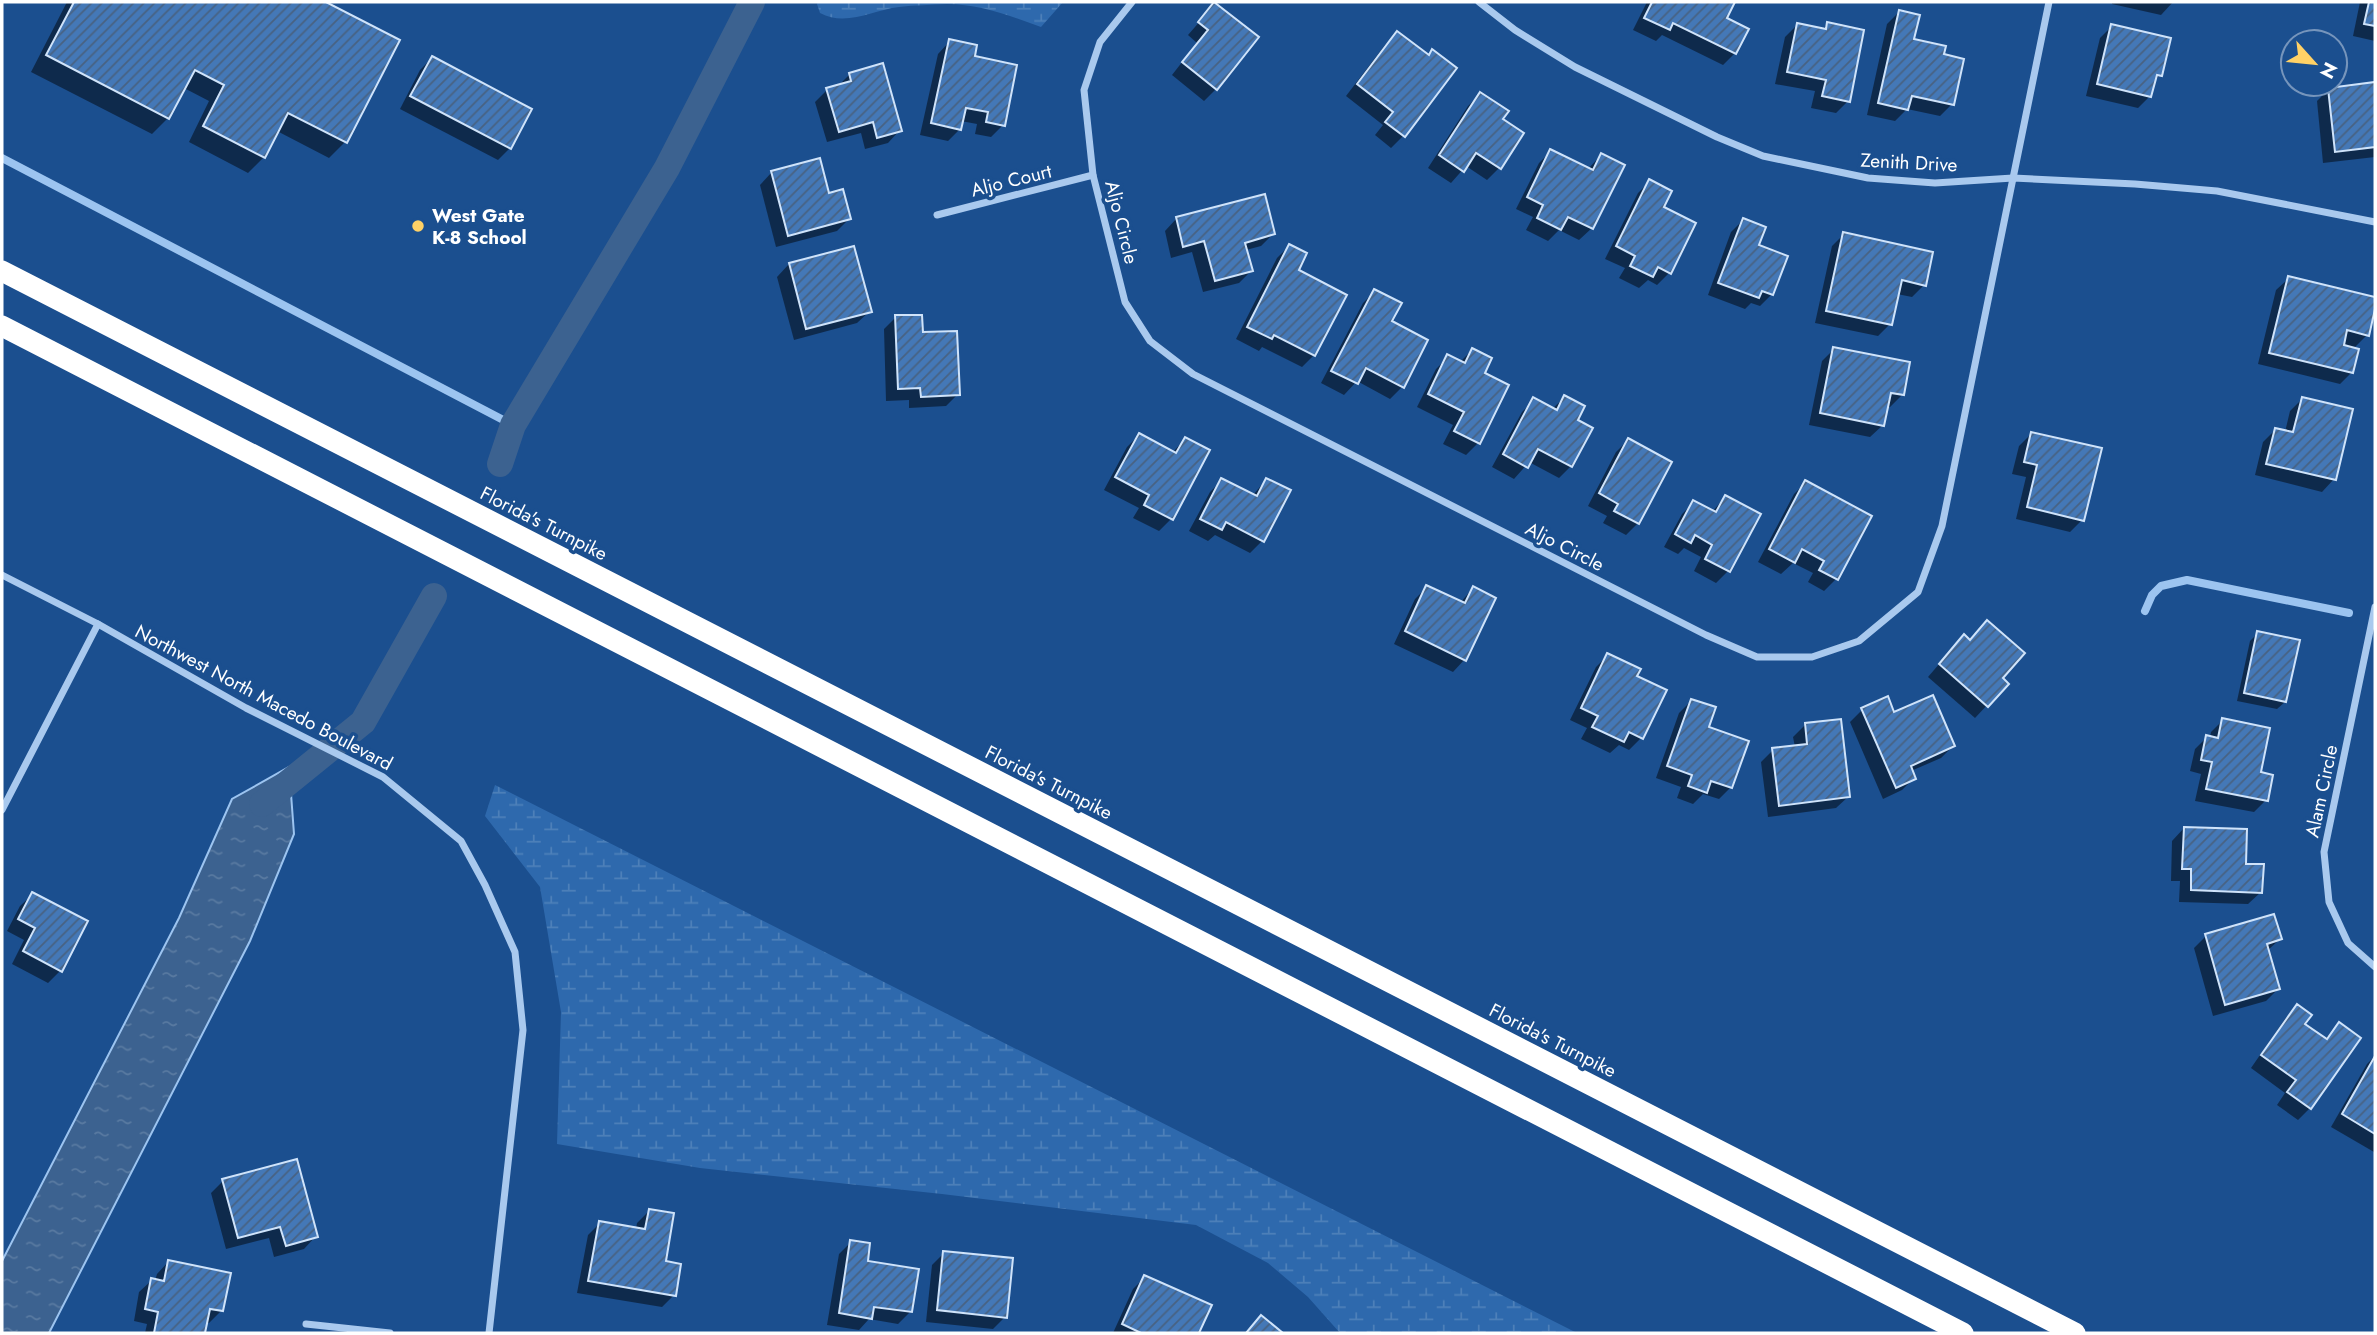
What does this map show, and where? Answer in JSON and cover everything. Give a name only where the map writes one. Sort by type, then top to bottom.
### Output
[{"type":"highway","name":"Florida's Turnpike","points":[[2,271],[2075,1333]]},
{"type":"highway","points":[[2,326],[1963,1333]]},
{"type":"street","name":"Aljo Circle","points":[[1132,2],[1100,42],[1084,90],[1093,175],[1125,302],[1150,341],[1193,374],[1706,635],[1757,657],[1812,657],[1859,641],[1918,592],[1942,526],[2049,2]]},
{"type":"street","name":"Zenith Drive","points":[[1479,2],[1515,30],[1575,67],[1717,137],[1763,156],[1868,178],[1935,183],[2013,178],[2217,191],[2375,222]]},
{"type":"street","name":"Aljo Court","points":[[937,215],[1093,175]]},
{"type":"street","name":"Northwest North Macedo Boulevard","points":[[2,575],[98,624],[246,708],[383,777],[461,841],[485,885],[514,952],[523,1030],[489,1333]]},
{"type":"street","name":"Alam Circle","points":[[2375,607],[2324,852],[2329,902],[2348,943],[2375,967]]},
{"type":"street","points":[[2,810],[98,624]]},
{"type":"street","points":[[306,1324],[390,1333]]},
{"type":"green space","points":[[818,2],[1063,2],[1041,27],[983,8],[947,4],[899,7],[850,18],[830,17],[820,13]]},
{"type":"green space","points":[[495,785],[1577,1333],[1340,1333],[1308,1297],[1268,1263],[1196,1225],[700,1168],[557,1144],[561,1012],[540,887],[485,816]]},
{"type":"water","points":[[289,767],[294,834],[250,941],[49,1333],[2,1333],[2,1261],[179,918],[232,799]]},
{"type":"building","points":[[74,2],[326,2],[400,40],[347,143],[288,113],[265,158],[203,126],[224,85],[195,70],[169,119],[46,55]]},
{"type":"building","points":[[1214,2],[1259,37],[1217,90],[1182,62],[1208,30],[1198,22]]},
{"type":"building","points":[[1652,2],[1735,2],[1727,18],[1749,29],[1736,54],[1673,23],[1670,30],[1644,18]]},
{"type":"building","points":[[2369,2],[2375,2],[2375,26],[2364,24]]},
{"type":"building","points":[[1899,10],[1920,15],[1914,39],[1946,46],[1944,54],[1964,59],[1954,105],[1912,96],[1908,110],[1878,103]]},
{"type":"building","points":[[1827,22],[1864,30],[1850,102],[1822,96],[1826,80],[1787,72],[1797,23],[1826,29]]},
{"type":"building","points":[[2111,24],[2171,38],[2162,76],[2157,75],[2151,97],[2097,84]]},
{"type":"building","points":[[1397,31],[1429,55],[1432,49],[1457,68],[1405,137],[1385,122],[1393,112],[1357,84]]},
{"type":"building","points":[[949,39],[977,45],[975,56],[1017,65],[1005,126],[986,122],[988,112],[966,108],[961,130],[931,123]]},
{"type":"building","points":[[432,56],[532,109],[511,149],[410,96]]},
{"type":"building","points":[[883,63],[902,131],[877,138],[873,122],[839,132],[826,88],[851,81],[849,73]]},
{"type":"building","points":[[2375,82],[2375,147],[2335,152],[2329,98],[2349,98],[2349,85]]},
{"type":"building","points":[[1480,92],[1509,111],[1503,119],[1524,133],[1501,169],[1476,153],[1464,172],[1439,155]]},
{"type":"building","points":[[1550,149],[1593,170],[1601,153],[1625,165],[1593,229],[1568,217],[1561,230],[1537,218],[1543,205],[1527,197]]},
{"type":"building","points":[[820,158],[829,193],[843,189],[851,219],[788,236],[771,171]]},
{"type":"building","points":[[1649,179],[1672,191],[1664,207],[1696,223],[1671,274],[1658,267],[1653,277],[1630,266],[1635,256],[1616,246]]},
{"type":"building","points":[[1265,194],[1275,234],[1245,243],[1253,271],[1215,281],[1204,241],[1183,247],[1176,217]]},
{"type":"building","points":[[1743,218],[1766,227],[1759,245],[1788,256],[1773,295],[1762,291],[1759,298],[1718,283]]},
{"type":"building","points":[[1843,232],[1933,252],[1926,286],[1902,280],[1892,325],[1826,311]]},
{"type":"building","points":[[1289,244],[1307,253],[1299,270],[1347,295],[1315,356],[1274,335],[1272,339],[1247,327]]},
{"type":"building","points":[[854,246],[872,312],[806,329],[789,263]]},
{"type":"building","points":[[2288,276],[2375,297],[2369,336],[2347,330],[2344,345],[2359,349],[2353,373],[2269,353]]},
{"type":"building","points":[[1374,289],[1402,303],[1392,321],[1428,340],[1404,388],[1366,368],[1358,384],[1331,371]]},
{"type":"building","points":[[895,315],[922,315],[923,332],[957,331],[960,395],[921,397],[920,388],[898,389]]},
{"type":"building","points":[[1833,347],[1910,362],[1904,395],[1891,393],[1884,426],[1820,413]]},
{"type":"building","points":[[1472,348],[1492,358],[1485,373],[1509,385],[1480,444],[1454,431],[1464,412],[1428,394],[1447,354],[1465,363]]},
{"type":"building","points":[[1564,395],[1585,406],[1578,420],[1593,428],[1572,467],[1538,449],[1528,468],[1503,454],[1533,397],[1557,410]]},
{"type":"building","points":[[2302,397],[2353,409],[2336,480],[2266,464],[2275,428],[2293,432]]},
{"type":"building","points":[[2031,432],[2102,448],[2084,521],[2027,507],[2037,465],[2024,462]]},
{"type":"building","points":[[1139,433],[1176,453],[1185,437],[1210,450],[1173,520],[1144,505],[1149,495],[1115,477]]},
{"type":"building","points":[[1628,438],[1672,462],[1639,524],[1614,511],[1618,504],[1599,493]]},
{"type":"building","points":[[1221,478],[1257,496],[1266,478],[1291,490],[1264,542],[1226,522],[1222,530],[1200,519]]},
{"type":"building","points":[[1805,480],[1872,516],[1838,580],[1819,570],[1824,561],[1802,549],[1795,563],[1769,549]]},
{"type":"building","points":[[1725,495],[1761,514],[1730,572],[1705,559],[1712,545],[1695,535],[1691,543],[1675,534],[1693,500],[1716,512]]},
{"type":"building","points":[[1426,585],[1465,603],[1473,586],[1496,598],[1466,661],[1405,631]]},
{"type":"building","points":[[1987,620],[2025,653],[2003,678],[2009,684],[1988,707],[1939,664],[1964,634],[1970,640]]},
{"type":"building","points":[[2257,631],[2300,640],[2286,702],[2244,693]]},
{"type":"building","points":[[1607,653],[1641,669],[1637,676],[1667,690],[1643,739],[1629,732],[1624,742],[1592,727],[1598,716],[1581,708]]},
{"type":"building","points":[[1933,695],[1955,746],[1911,766],[1916,779],[1896,788],[1861,708],[1888,696],[1894,712]]},
{"type":"building","points":[[1691,699],[1716,707],[1709,727],[1749,741],[1732,788],[1711,781],[1707,793],[1688,786],[1692,775],[1667,766]]},
{"type":"building","points":[[2222,718],[2270,728],[2261,772],[2273,775],[2268,801],[2206,789],[2212,762],[2201,760],[2206,735],[2218,738]]},
{"type":"building","points":[[1841,719],[1850,797],[1779,806],[1772,748],[1807,744],[1805,723]]},
{"type":"building","points":[[2184,827],[2247,829],[2246,864],[2264,864],[2262,893],[2191,890],[2191,869],[2182,869]]},
{"type":"building","points":[[32,892],[88,921],[62,972],[23,951],[35,928],[18,919]]},
{"type":"building","points":[[2274,914],[2282,939],[2267,944],[2280,989],[2225,1005],[2205,934]]},
{"type":"building","points":[[2297,1004],[2312,1015],[2305,1024],[2327,1039],[2339,1022],[2361,1038],[2311,1109],[2287,1092],[2296,1080],[2261,1055]]},
{"type":"building","points":[[2375,1056],[2375,1134],[2342,1114]]},
{"type":"building","points":[[297,1159],[318,1237],[286,1246],[280,1227],[238,1238],[222,1179]]},
{"type":"building","points":[[649,1209],[674,1213],[666,1261],[681,1264],[676,1296],[588,1281],[599,1221],[645,1229]]},
{"type":"building","points":[[850,1240],[870,1243],[868,1261],[919,1269],[912,1312],[874,1307],[872,1319],[839,1313]]},
{"type":"building","points":[[943,1251],[1013,1258],[1007,1318],[937,1310]]},
{"type":"building","points":[[168,1260],[231,1273],[223,1311],[210,1309],[205,1333],[154,1333],[158,1312],[145,1309],[151,1278],[164,1281]]},
{"type":"building","points":[[1144,1275],[1212,1305],[1199,1333],[1141,1333],[1122,1324]]},
{"type":"building","points":[[1261,1315],[1283,1333],[1246,1333]]},
{"type":"waterway","points":[[500,464],[513,425],[667,168],[752,2]]},
{"type":"waterway","points":[[2,158],[513,425]]},
{"type":"waterway","points":[[2145,611],[2152,595],[2161,586],[2187,580],[2349,613]]},
{"type":"waterway","points":[[262,804],[363,722],[434,596]]},
{"type":"place","name":"West Gate K-8 School","points":[[418,226]]}]
